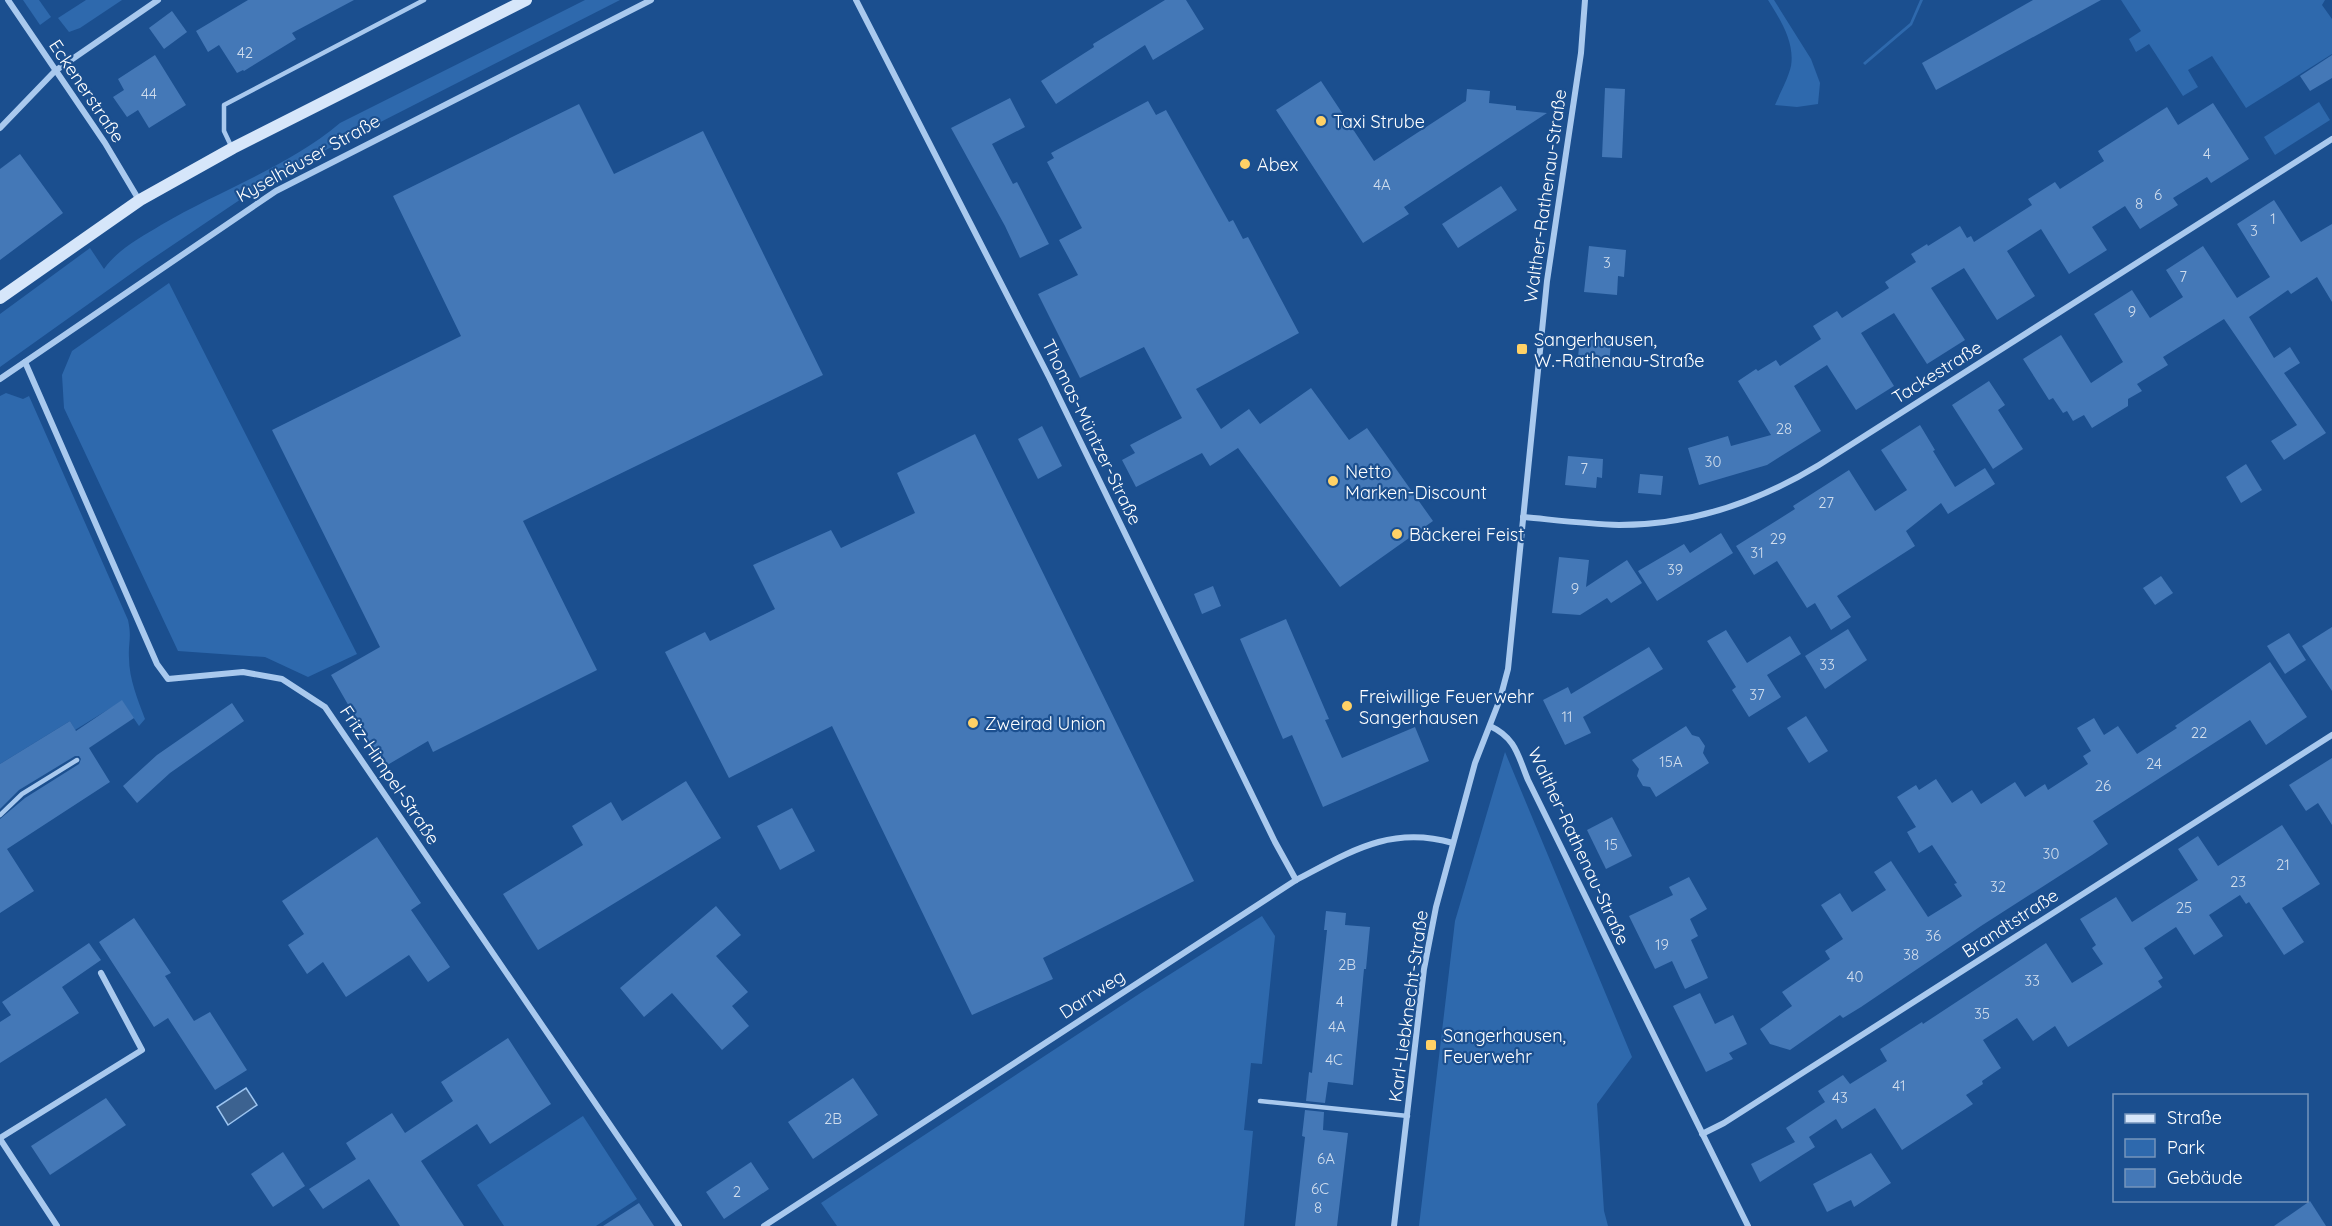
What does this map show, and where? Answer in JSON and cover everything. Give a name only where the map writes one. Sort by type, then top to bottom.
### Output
[{"type":"main road","points":[[0,298],[140,200],[232,148],[526,0]]},
{"type":"street","name":"Eckenerstraße","points":[[8,0],[105,143],[140,200]]},
{"type":"street","points":[[0,128],[55,71],[158,0]]},
{"type":"street","name":"Kyselhäuser Straße","points":[[0,379],[276,191],[651,0]]},
{"type":"street","name":"Thomas-Müntzer-Straße","points":[[856,0],[1048,376],[1296,880]]},
{"type":"street","name":"Walther-Rathenau-Straße","points":[[1585,0],[1581,54],[1547,280],[1508,669],[1490,726],[1503,732],[1513,742],[1528,780],[1748,1226]]},
{"type":"street","name":"Tackestraße","points":[[1523,517],[1619,525],[1667,522],[1719,511],[1773,491],[1819,465],[2332,139]]},
{"type":"street","name":"Fritz-Himpel-Straße","points":[[25,362],[157,664],[168,679],[243,672],[282,678],[325,707],[679,1226]]},
{"type":"street","name":"Karl-Liebknecht-Straße","points":[[1394,1226],[1424,969],[1436,907],[1453,843],[1475,763],[1490,726]]},
{"type":"street","name":"Brandtstraße","points":[[1702,1134],[1734,1116],[2332,735]]},
{"type":"street","name":"Darrweg","points":[[764,1226],[1296,880],[1355,850],[1396,837],[1437,839],[1453,843]]},
{"type":"street","points":[[57,1226],[0,1138],[142,1050],[102,972]]},
{"type":"lane","points":[[232,148],[224,131],[224,105],[424,0]]},
{"type":"lane","points":[[0,815],[22,794],[77,760]]},
{"type":"lane","points":[[1260,1101],[1408,1116]]},
{"type":"green space","points":[[23,0],[39,0],[51,17],[40,25]]},
{"type":"green space","points":[[86,0],[122,0],[80,28],[69,32],[58,18]]},
{"type":"green space","points":[[585,0],[620,0],[310,158],[253,191],[146,263],[0,367],[0,314],[90,248],[104,269],[116,255],[138,239],[183,212],[298,153],[340,123]]},
{"type":"green space","points":[[1768,0],[1774,0],[1811,59],[1820,83],[1818,104],[1797,107],[1775,105],[1788,76],[1792,57],[1786,31]]},
{"type":"green space","points":[[1920,0],[1923,0],[1912,25],[1865,65],[1863,63],[1910,23]]},
{"type":"green space","points":[[2121,0],[2325,0],[2322,5],[2332,19],[2332,54],[2246,108],[2212,56],[2188,70],[2198,87],[2183,96],[2149,44],[2136,52],[2129,39],[2141,31]]},
{"type":"green space","points":[[2319,102],[2330,120],[2275,155],[2264,137]]},
{"type":"green space","points":[[169,283],[357,654],[308,677],[265,657],[178,651],[64,408],[62,375],[72,351]]},
{"type":"green space","points":[[6,393],[23,399],[29,396],[128,620],[129,666],[134,689],[145,719],[139,726],[122,701],[75,730],[70,721],[0,764],[0,396]]},
{"type":"green space","points":[[1505,752],[1632,1057],[1597,1104],[1604,1211],[1608,1226],[1419,1226],[1455,921]]},
{"type":"green space","points":[[1262,916],[1275,936],[1262,1064],[1251,1063],[1244,1130],[1253,1131],[1244,1226],[837,1226],[821,1203],[1142,992]]},
{"type":"green space","points":[[583,1116],[637,1199],[596,1226],[504,1226],[477,1185]]},
{"type":"shaded area","points":[[246,1088],[257,1105],[228,1125],[217,1107]]},
{"type":"building","points":[[248,0],[354,0],[292,33],[296,39],[237,73],[219,45],[208,52],[196,31]]},
{"type":"building","points":[[1165,0],[1186,0],[1204,29],[1153,60],[1145,45],[1056,104],[1041,81],[1094,47],[1093,44]]},
{"type":"building","points":[[2033,0],[2101,0],[1936,90],[1922,63]]},
{"type":"building","points":[[172,11],[187,32],[164,49],[149,28]]},
{"type":"building","points":[[155,55],[186,105],[149,128],[138,110],[127,117],[113,97],[124,90],[118,79]]},
{"type":"building","points":[[2332,55],[2332,78],[2310,91],[2300,76]]},
{"type":"building","points":[[1321,81],[1374,161],[1466,101],[1467,89],[1490,91],[1489,103],[1516,106],[1516,110],[1547,113],[1404,207],[1409,214],[1363,243],[1276,110]]},
{"type":"building","points":[[1605,88],[1625,89],[1622,158],[1602,157]]},
{"type":"building","points":[[1010,98],[1025,127],[992,144],[1013,184],[1017,182],[1049,244],[1020,258],[951,128]]},
{"type":"building","points":[[1148,101],[1156,115],[1166,110],[1229,222],[1233,220],[1243,239],[1248,237],[1299,333],[1196,389],[1221,429],[1249,409],[1260,424],[1311,388],[1349,440],[1367,428],[1433,521],[1340,587],[1238,448],[1210,466],[1202,453],[1136,487],[1122,460],[1135,453],[1130,445],[1182,418],[1144,347],[1080,378],[1038,294],[1078,275],[1059,240],[1082,228],[1047,162],[1054,158],[1051,153]]},
{"type":"building","points":[[2213,103],[2249,159],[2211,183],[2207,177],[2173,198],[2178,205],[2140,229],[2125,206],[2092,227],[2107,250],[2069,274],[2041,229],[2007,251],[2035,296],[1997,320],[1964,268],[1931,288],[1965,340],[1927,364],[1894,313],[1861,333],[1894,386],[1856,410],[1827,365],[1794,386],[1821,431],[1767,465],[1699,485],[1688,448],[1728,436],[1731,446],[1771,435],[1738,381],[1776,360],[1780,366],[1821,339],[1813,326],[1837,311],[1842,318],[1889,288],[1885,282],[1916,262],[1911,254],[1927,244],[1928,246],[1960,226],[1967,238],[1971,236],[1974,242],[2032,205],[2028,199],[2055,182],[2060,189],[2104,161],[2098,151],[2167,107],[2178,125]]},
{"type":"building","points":[[579,104],[614,174],[703,131],[823,375],[523,521],[597,670],[433,752],[428,741],[384,767],[331,675],[380,647],[272,430],[461,336],[393,196]]},
{"type":"building","points":[[20,154],[63,213],[0,260],[0,169]]},
{"type":"building","points":[[1501,186],[1517,210],[1458,248],[1442,224]]},
{"type":"building","points":[[2274,200],[2301,242],[2332,224],[2332,302],[2317,277],[2291,294],[2288,290],[2249,317],[2274,358],[2290,347],[2300,363],[2284,373],[2326,433],[2284,460],[2271,441],[2297,425],[2224,319],[2163,357],[2168,365],[2137,384],[2142,391],[2128,399],[2128,406],[2092,428],[2084,415],[2073,421],[2067,411],[2063,413],[2053,398],[2049,400],[2023,359],[2061,335],[2091,383],[2123,362],[2094,314],[2132,290],[2150,318],[2183,297],[2166,270],[2203,246],[2237,298],[2270,277],[2237,224]]},
{"type":"building","points":[[1589,246],[1626,250],[1624,277],[1618,276],[1617,295],[1584,292]]},
{"type":"building","points":[[1580,338],[1611,341],[1609,369],[1577,366]]},
{"type":"building","points":[[1989,381],[2005,405],[1998,410],[2023,449],[1993,469],[1952,405]]},
{"type":"building","points":[[1920,425],[1955,487],[1985,468],[1995,484],[1948,514],[1941,503],[1906,531],[1915,546],[1837,596],[1851,617],[1831,630],[1815,603],[1807,608],[1777,561],[1754,575],[1736,546],[1795,509],[1793,506],[1849,470],[1875,511],[1907,490],[1881,450]]},
{"type":"building","points":[[1042,426],[1062,466],[1038,479],[1018,439]]},
{"type":"building","name":"Zweirad Union","points":[[975,434],[1194,881],[1043,958],[1053,979],[972,1015],[832,726],[729,778],[665,652],[705,632],[710,641],[775,609],[753,565],[831,530],[841,548],[915,513],[897,473]]},
{"type":"building","points":[[1568,456],[1603,459],[1602,478],[1597,477],[1596,488],[1565,485]]},
{"type":"building","points":[[2246,464],[2262,490],[2241,503],[2226,477]]},
{"type":"building","points":[[1640,474],[1663,476],[1661,495],[1638,493]]},
{"type":"building","points":[[1721,533],[1733,553],[1657,601],[1638,571],[1684,544],[1690,553]]},
{"type":"building","points":[[1559,557],[1589,560],[1586,587],[1627,560],[1642,583],[1611,603],[1607,598],[1580,615],[1552,613]]},
{"type":"building","points":[[2161,576],[2173,593],[2155,605],[2143,588]]},
{"type":"building","points":[[1213,586],[1221,606],[1202,614],[1194,594]]},
{"type":"building","points":[[1286,619],[1329,719],[1325,720],[1342,758],[1415,727],[1429,761],[1323,807],[1292,735],[1283,739],[1240,639]]},
{"type":"building","points":[[2332,627],[2332,691],[2302,646]]},
{"type":"building","points":[[1848,629],[1867,660],[1825,689],[1805,656]]},
{"type":"building","points":[[1726,630],[1747,663],[1790,636],[1801,654],[1767,675],[1781,697],[1749,717],[1732,690],[1736,687],[1707,641]]},
{"type":"building","points":[[2289,633],[2306,660],[2285,674],[2267,646]]},
{"type":"building","points":[[1649,647],[1663,669],[1583,717],[1591,733],[1565,745],[1543,700],[1568,687],[1571,694]]},
{"type":"building","points":[[2270,662],[2307,717],[2266,745],[2250,720],[2093,821],[2108,844],[2092,855],[1861,1007],[1843,1018],[1840,1015],[1790,1050],[1770,1044],[1760,1029],[1792,1006],[1782,992],[1830,959],[1825,951],[1843,939],[1821,905],[1840,893],[1852,912],[1886,890],[1874,872],[1891,861],[1928,917],[1962,896],[1954,884],[1957,883],[1932,845],[1919,853],[1907,832],[1916,827],[1897,797],[1916,785],[1919,790],[1936,779],[1952,803],[1972,790],[1981,804],[2015,782],[2025,797],[2045,784],[2048,790],[2088,764],[2083,756],[2091,751],[2077,728],[2094,718],[2104,735],[2118,726],[2137,754]]},
{"type":"building","points":[[122,700],[134,718],[89,748],[110,782],[7,849],[34,891],[0,913],[0,819],[25,798],[79,764],[81,759],[75,756],[19,790],[0,809],[0,764],[70,721],[76,731]]},
{"type":"building","points":[[232,703],[244,721],[170,773],[137,803],[123,786],[157,755]]},
{"type":"building","points":[[1806,716],[1828,751],[1809,763],[1787,728]]},
{"type":"building","points":[[1686,726],[1692,735],[1699,737],[1705,746],[1703,753],[1709,763],[1656,797],[1650,787],[1643,786],[1637,776],[1639,769],[1632,760]]},
{"type":"building","points":[[2332,758],[2332,825],[2318,803],[2306,811],[2289,785]]},
{"type":"building","points":[[686,781],[721,838],[538,950],[503,894],[583,845],[572,826],[611,802],[622,821]]},
{"type":"building","points":[[792,808],[815,851],[780,870],[757,826]]},
{"type":"building","points":[[1612,817],[1632,856],[1606,869],[1587,830]]},
{"type":"building","points":[[2282,825],[2320,884],[2282,908],[2304,942],[2284,955],[2249,902],[2246,904],[2240,895],[2209,915],[2223,936],[2194,955],[2176,927],[2144,948],[2163,978],[2158,981],[2162,987],[2068,1047],[2055,1026],[2033,1041],[2017,1018],[1983,1040],[2001,1068],[1966,1095],[1973,1104],[1902,1150],[1875,1108],[1842,1129],[1836,1119],[1809,1137],[1815,1147],[1760,1182],[1751,1164],[1795,1142],[1786,1128],[1825,1102],[1818,1091],[1843,1075],[1850,1084],[1887,1061],[1880,1049],[1922,1022],[1923,1024],[2046,943],[2072,983],[2103,964],[2092,948],[2096,945],[2080,919],[2116,897],[2132,922],[2198,880],[2178,849],[2198,836],[2218,866]]},
{"type":"building","points":[[377,837],[421,903],[411,910],[450,967],[428,982],[409,955],[346,997],[323,962],[307,974],[288,945],[304,934],[282,901]]},
{"type":"building","points":[[1689,877],[1707,909],[1690,919],[1698,936],[1691,940],[1708,978],[1685,989],[1672,961],[1655,969],[1629,916],[1673,895],[1669,887]]},
{"type":"building","points":[[716,906],[741,935],[716,956],[748,992],[732,1006],[749,1026],[722,1050],[672,993],[644,1017],[620,988]]},
{"type":"building","points":[[1326,911],[1346,913],[1345,925],[1370,927],[1353,1085],[1328,1082],[1325,1103],[1306,1101],[1309,1072],[1312,1073],[1327,930],[1324,930]]},
{"type":"building","points":[[134,918],[171,973],[165,976],[194,1021],[210,1012],[247,1070],[215,1090],[168,1018],[154,1027],[99,942]]},
{"type":"building","points":[[89,943],[101,960],[62,987],[79,1013],[0,1063],[0,1022],[11,1015],[2,1002]]},
{"type":"building","points":[[1700,993],[1715,1024],[1733,1015],[1747,1044],[1729,1053],[1733,1059],[1706,1072],[1673,1006]]},
{"type":"building","points":[[508,1038],[551,1104],[490,1144],[477,1124],[421,1161],[464,1226],[400,1226],[369,1179],[323,1209],[309,1189],[356,1159],[346,1143],[392,1113],[405,1133],[453,1101],[441,1082]]},
{"type":"building","points":[[853,1078],[878,1115],[813,1159],[788,1122]]},
{"type":"building","points":[[106,1098],[126,1125],[50,1175],[31,1146]]},
{"type":"building","points":[[1305,1110],[1324,1112],[1323,1130],[1348,1133],[1337,1226],[1295,1226],[1305,1137],[1302,1136]]},
{"type":"building","points":[[283,1152],[305,1186],[273,1207],[251,1174]]},
{"type":"building","points":[[1871,1153],[1891,1183],[1854,1207],[1851,1200],[1827,1212],[1813,1184]]},
{"type":"building","points":[[751,1162],[769,1189],[724,1219],[706,1192]]},
{"type":"building","points":[[2310,1201],[2326,1226],[2274,1226]]},
{"type":"building","points":[[639,1203],[654,1226],[603,1226]]},
{"type":"place","name":"Taxi Strube","points":[[1321,121]]},
{"type":"place","name":"Abex","points":[[1245,164]]},
{"type":"place","name":"Sangerhausen, W.-Rathenau-Straße","points":[[1522,349]]},
{"type":"place","name":"Netto Marken-Discount","points":[[1333,481]]},
{"type":"place","name":"Bäckerei Feist","points":[[1397,534]]},
{"type":"place","name":"Freiwillige Feuerwehr Sangerhausen","points":[[1347,706]]},
{"type":"place","name":"Zweirad Union","points":[[973,723]]},
{"type":"place","name":"Sangerhausen, Feuerwehr","points":[[1431,1045]]}]
